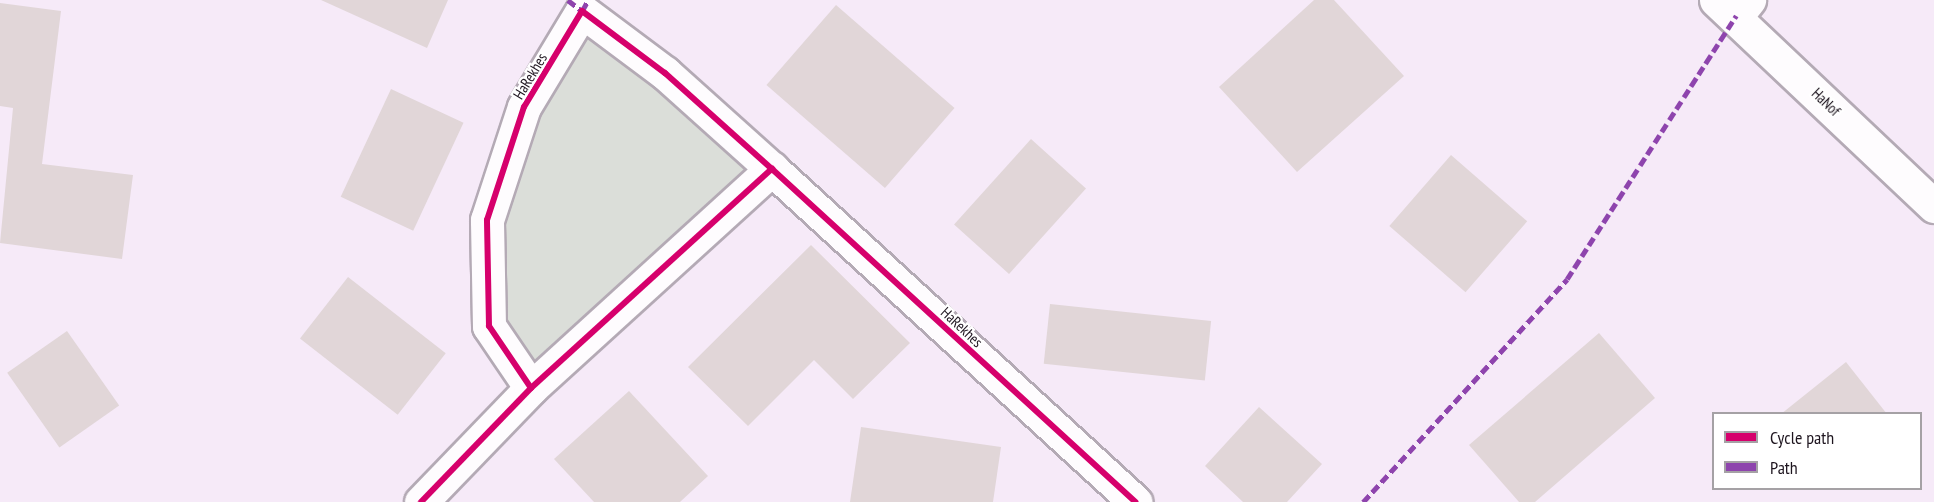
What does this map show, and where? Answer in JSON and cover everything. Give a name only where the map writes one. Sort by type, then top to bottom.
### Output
[{"type":"street","name":"HaNof","points":[[1734,5],[1934,206]]},
{"type":"street","name":"HaRekhes","points":[[531,388],[489,326],[487,220],[524,107],[582,11],[665,73],[1136,502]]},
{"type":"street","points":[[421,502],[531,388],[772,169]]},
{"type":"shaded area","points":[[582,11],[772,169],[531,388],[489,326],[487,220]]},
{"type":"building","points":[[321,0],[448,0],[427,48]]},
{"type":"building","points":[[1314,0],[1334,0],[1404,76],[1297,172],[1219,87]]},
{"type":"building","points":[[0,3],[61,11],[42,164],[133,175],[122,259],[0,243],[13,108],[0,106]]},
{"type":"building","points":[[836,5],[954,108],[885,188],[766,85]]},
{"type":"building","points":[[391,89],[464,123],[413,231],[341,197]]},
{"type":"building","points":[[1031,139],[1086,189],[1009,274],[954,224]]},
{"type":"building","points":[[1451,155],[1527,221],[1466,292],[1389,226]]},
{"type":"building","points":[[811,245],[910,343],[853,399],[814,360],[748,426],[688,367]]},
{"type":"building","points":[[348,277],[446,353],[398,415],[300,338]]},
{"type":"building","points":[[1050,304],[1211,321],[1205,381],[1044,364]]},
{"type":"building","points":[[67,331],[119,406],[59,447],[7,373]]},
{"type":"building","points":[[1599,333],[1655,398],[1535,502],[1519,502],[1469,445]]},
{"type":"building","points":[[1846,362],[1885,412],[1784,412]]},
{"type":"building","points":[[629,391],[708,476],[680,502],[594,502],[554,459]]},
{"type":"building","points":[[1259,407],[1322,464],[1287,502],[1243,502],[1205,466]]},
{"type":"building","points":[[861,427],[1001,447],[993,502],[850,502]]},
{"type":"marked path","points":[[568,0],[582,11],[588,0]]},
{"type":"marked path","points":[[1363,502],[1567,279],[1736,16]]},
{"type":"cycle path","points":[[531,388],[489,326],[487,220],[524,107],[582,11],[665,73],[772,169]]},
{"type":"cycle path","points":[[421,502],[531,388],[772,169],[1136,502]]}]
